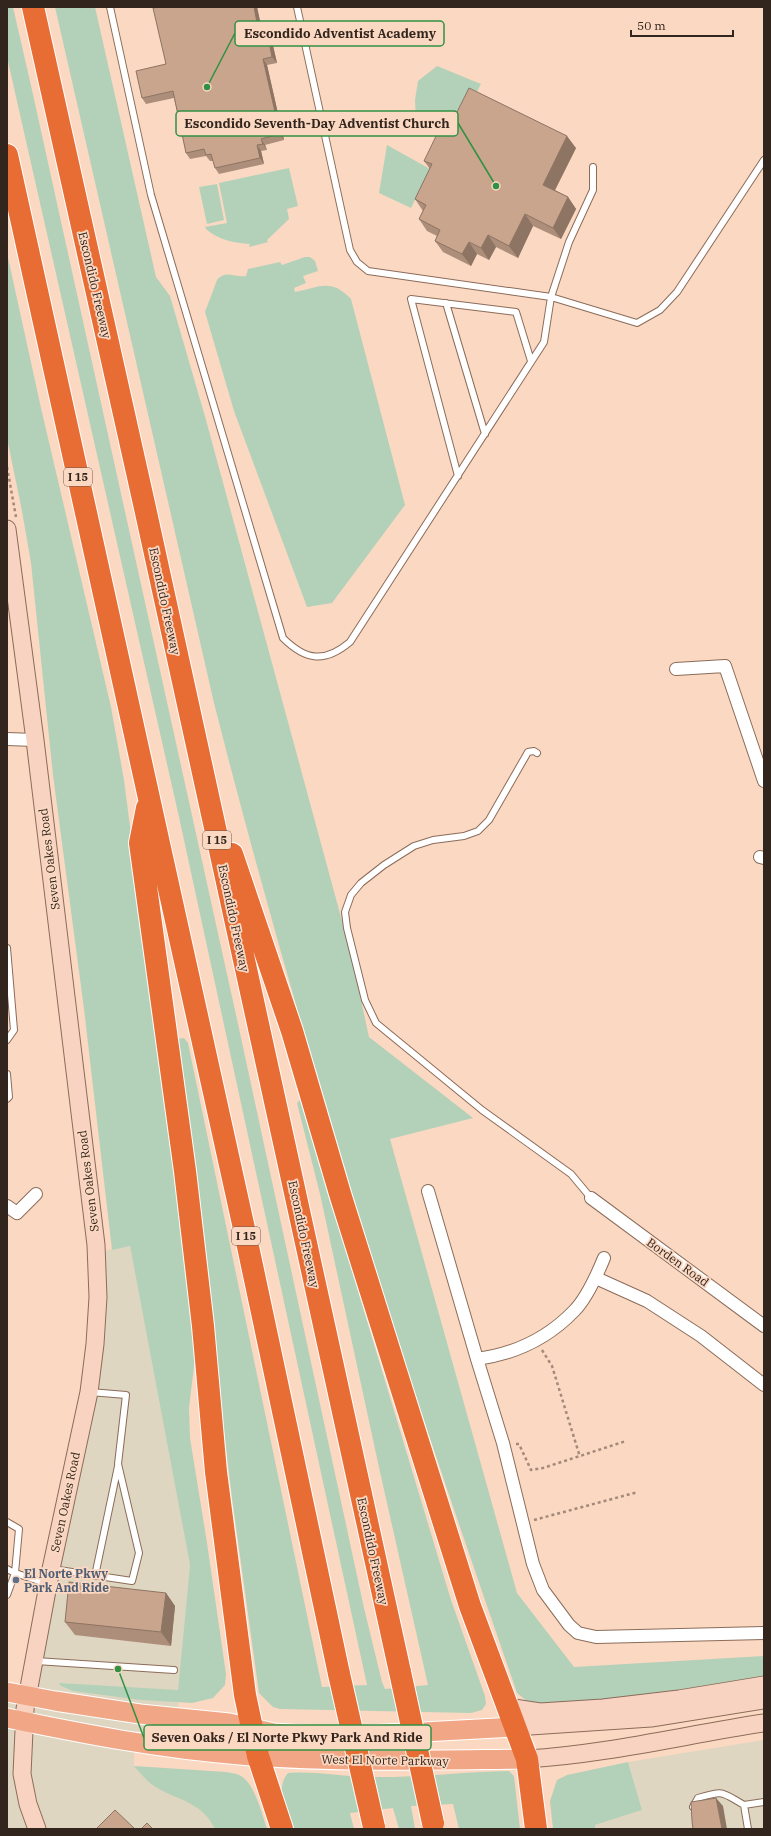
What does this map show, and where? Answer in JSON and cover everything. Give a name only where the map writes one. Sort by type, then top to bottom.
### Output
[{"type":"highway","name":"Escondido Freeway","points":[[33,7],[434,1826]]},
{"type":"highway","name":"I 15","points":[[7,155],[246,1234],[339,1674],[374,1828]]},
{"type":"highway","points":[[200,762],[254,915],[289,1024],[341,1197],[468,1599],[527,1759],[536,1829]]},
{"type":"highway","points":[[149,799],[140,843],[157,976],[185,1171],[203,1326],[216,1472],[245,1695],[258,1756],[282,1829]]},
{"type":"main road","name":"West El Norte Parkway","points":[[7,1692],[140,1714],[229,1723],[274,1733],[332,1736],[511,1717]]},
{"type":"main road","name":"West El Norte Parkway","points":[[16,1720],[150,1744],[258,1756],[329,1760],[387,1761],[527,1759]]},
{"type":"street","name":"Seven Oakes Road","points":[[7,529],[35,740],[96,1245],[97,1313],[89,1392],[49,1577],[28,1696],[16,1720],[22,1774],[34,1828]]},
{"type":"street","points":[[676,669],[725,666],[764,781]]},
{"type":"street","points":[[7,739],[35,740]]},
{"type":"street","points":[[428,1191],[476,1359],[503,1443],[533,1564],[543,1590],[569,1625],[578,1633],[596,1637],[764,1633]]},
{"type":"street","points":[[7,1206],[17,1213],[36,1194]]},
{"type":"street","name":"Borden Road","points":[[591,1198],[764,1326]]},
{"type":"street","points":[[476,1359],[498,1356],[536,1342],[574,1311],[596,1278],[604,1258]]},
{"type":"street","points":[[596,1278],[647,1301],[701,1336],[764,1385]]},
{"type":"street","points":[[511,1717],[540,1712],[603,1708],[679,1699],[764,1685]]},
{"type":"street","name":"West El Norte Parkway","points":[[511,1717],[651,1718],[764,1700]]},
{"type":"street","points":[[733,1728],[764,1712]]},
{"type":"street","name":"West El Norte Parkway","points":[[527,1759],[606,1751],[764,1723]]},
{"type":"street","points":[[733,1728],[764,1730]]},
{"type":"lane","points":[[110,7],[151,195],[283,638],[294,650],[305,656],[322,656],[340,651],[350,642],[544,342],[551,297],[569,242],[593,190],[594,167]]},
{"type":"lane","points":[[297,7],[350,250],[357,262],[368,271],[551,297],[637,323],[660,310],[677,292],[764,160]]},
{"type":"lane","points":[[458,476],[411,299],[516,312],[531,361]]},
{"type":"lane","points":[[446,303],[485,434]]},
{"type":"lane","points":[[537,753],[534,751],[528,752],[489,820],[478,831],[464,836],[433,840],[414,846],[384,865],[361,883],[350,895],[345,912],[347,928],[364,1000],[376,1023],[482,1110],[571,1174],[591,1198]]},
{"type":"lane","points":[[7,948],[14,1030],[7,1040]]},
{"type":"lane","points":[[7,1074],[9,1097],[7,1099]]},
{"type":"lane","points":[[89,1392],[126,1395],[118,1464],[95,1576]]},
{"type":"lane","points":[[7,1569],[15,1574],[37,1580],[49,1577],[95,1576],[132,1581],[139,1553],[118,1464]]},
{"type":"lane","points":[[7,1522],[19,1529],[15,1574],[7,1595]]},
{"type":"lane","points":[[34,1661],[174,1670]]},
{"type":"lane","points":[[693,1812],[693,1806],[698,1798],[714,1793],[724,1793],[744,1805],[764,1802]]},
{"type":"lane","points":[[744,1805],[748,1829]]},
{"type":"path","points":[[536,1342],[552,1366],[580,1457]]},
{"type":"path","points":[[503,1443],[519,1444],[531,1470],[580,1457],[626,1441]]},
{"type":"path","points":[[522,1523],[638,1492]]},
{"type":"shaded area","points":[[130,1246],[190,1565],[178,1690],[179,1736],[135,1731],[134,1766],[146,1779],[202,1810],[210,1818],[215,1829],[7,1829],[7,1680],[27,1698],[89,1392],[96,1252]]},
{"type":"shaded area","points":[[764,1740],[764,1829],[595,1829],[595,1825],[642,1810],[628,1762]]},
{"type":"green space","points":[[7,7],[13,7],[32,90],[240,1033],[364,1608],[382,1682],[385,1689],[428,1685],[320,1194],[297,1103],[300,1100],[305,1100],[308,1106],[355,1281],[451,1600],[485,1696],[486,1704],[482,1710],[471,1713],[280,1709],[273,1707],[259,1693],[232,1498],[177,1039],[184,1038],[188,1043],[322,1687],[367,1685],[179,817],[7,57]]},
{"type":"green space","points":[[55,7],[95,7],[156,277],[170,296],[206,420],[351,954],[369,1037],[473,1118],[390,1139],[517,1593],[574,1667],[764,1656],[764,1679],[698,1690],[539,1706],[529,1703],[517,1693],[381,1289],[273,924],[214,703]]},
{"type":"green space","points":[[437,66],[481,84],[451,141],[440,132],[416,121],[415,100],[418,81]]},
{"type":"green space","points":[[387,145],[430,169],[411,208],[379,193]]},
{"type":"green space","points":[[289,168],[298,206],[287,209],[289,219],[267,240],[268,242],[249,247],[250,244],[226,240],[216,236],[206,229],[205,227],[227,223],[219,183]]},
{"type":"green space","points":[[217,184],[224,220],[207,224],[199,187]]},
{"type":"green space","points":[[7,253],[41,408],[111,707],[124,780],[193,1316],[195,1358],[189,1408],[190,1438],[226,1674],[225,1685],[213,1698],[192,1703],[141,1700],[73,1691],[61,1686],[59,1683],[178,1690],[190,1565],[130,1246],[112,1250],[84,1009],[53,775],[31,563],[7,438]]},
{"type":"green space","points":[[305,257],[310,257],[315,261],[318,271],[303,276],[306,283],[294,288],[295,292],[318,286],[331,286],[344,292],[351,299],[405,505],[332,603],[307,607],[234,411],[205,312],[217,280],[220,277],[227,274],[246,276],[248,269],[280,262],[282,265]]},
{"type":"green space","points":[[628,1762],[642,1810],[595,1825],[595,1829],[553,1829],[550,1801],[557,1780],[567,1775]]},
{"type":"green space","points":[[134,1766],[226,1772],[239,1775],[244,1778],[253,1791],[267,1829],[215,1829],[210,1820],[198,1808],[155,1787]]},
{"type":"green space","points":[[509,1771],[514,1776],[520,1829],[459,1829],[453,1804],[411,1806],[415,1829],[399,1829],[393,1808],[350,1813],[354,1829],[292,1829],[282,1793],[284,1779],[288,1773],[384,1777]]},
{"type":"building","points":[[254,7],[259,33],[267,31],[272,57],[263,59],[280,134],[261,139],[263,144],[257,145],[260,158],[215,168],[211,154],[206,155],[204,149],[186,153],[173,91],[142,98],[136,71],[166,64],[153,8]]},
{"type":"building","points":[[469,88],[567,136],[543,185],[568,197],[553,228],[525,214],[509,246],[488,235],[481,248],[469,242],[462,254],[435,241],[440,230],[419,219],[426,205],[415,199],[432,164],[424,161],[438,132],[445,136]]},
{"type":"building","points":[[69,1582],[166,1593],[161,1632],[65,1622]]},
{"type":"building","points":[[716,1798],[722,1829],[693,1829],[691,1802]]},
{"type":"building","points":[[115,1810],[135,1829],[96,1829]]},
{"type":"building","points":[[147,1823],[153,1829],[141,1829]]},
{"type":"place","name":"Escondido Adventist Academy","points":[[207,87]]},
{"type":"place","name":"Escondido Seventh-Day Adventist Church","points":[[496,186]]},
{"type":"place","name":"El Norte Pkwy Park And Ride","points":[[16,1580]]},
{"type":"place","name":"Seven Oaks / El Norte Pkwy Park And Ride","points":[[118,1669]]}]
